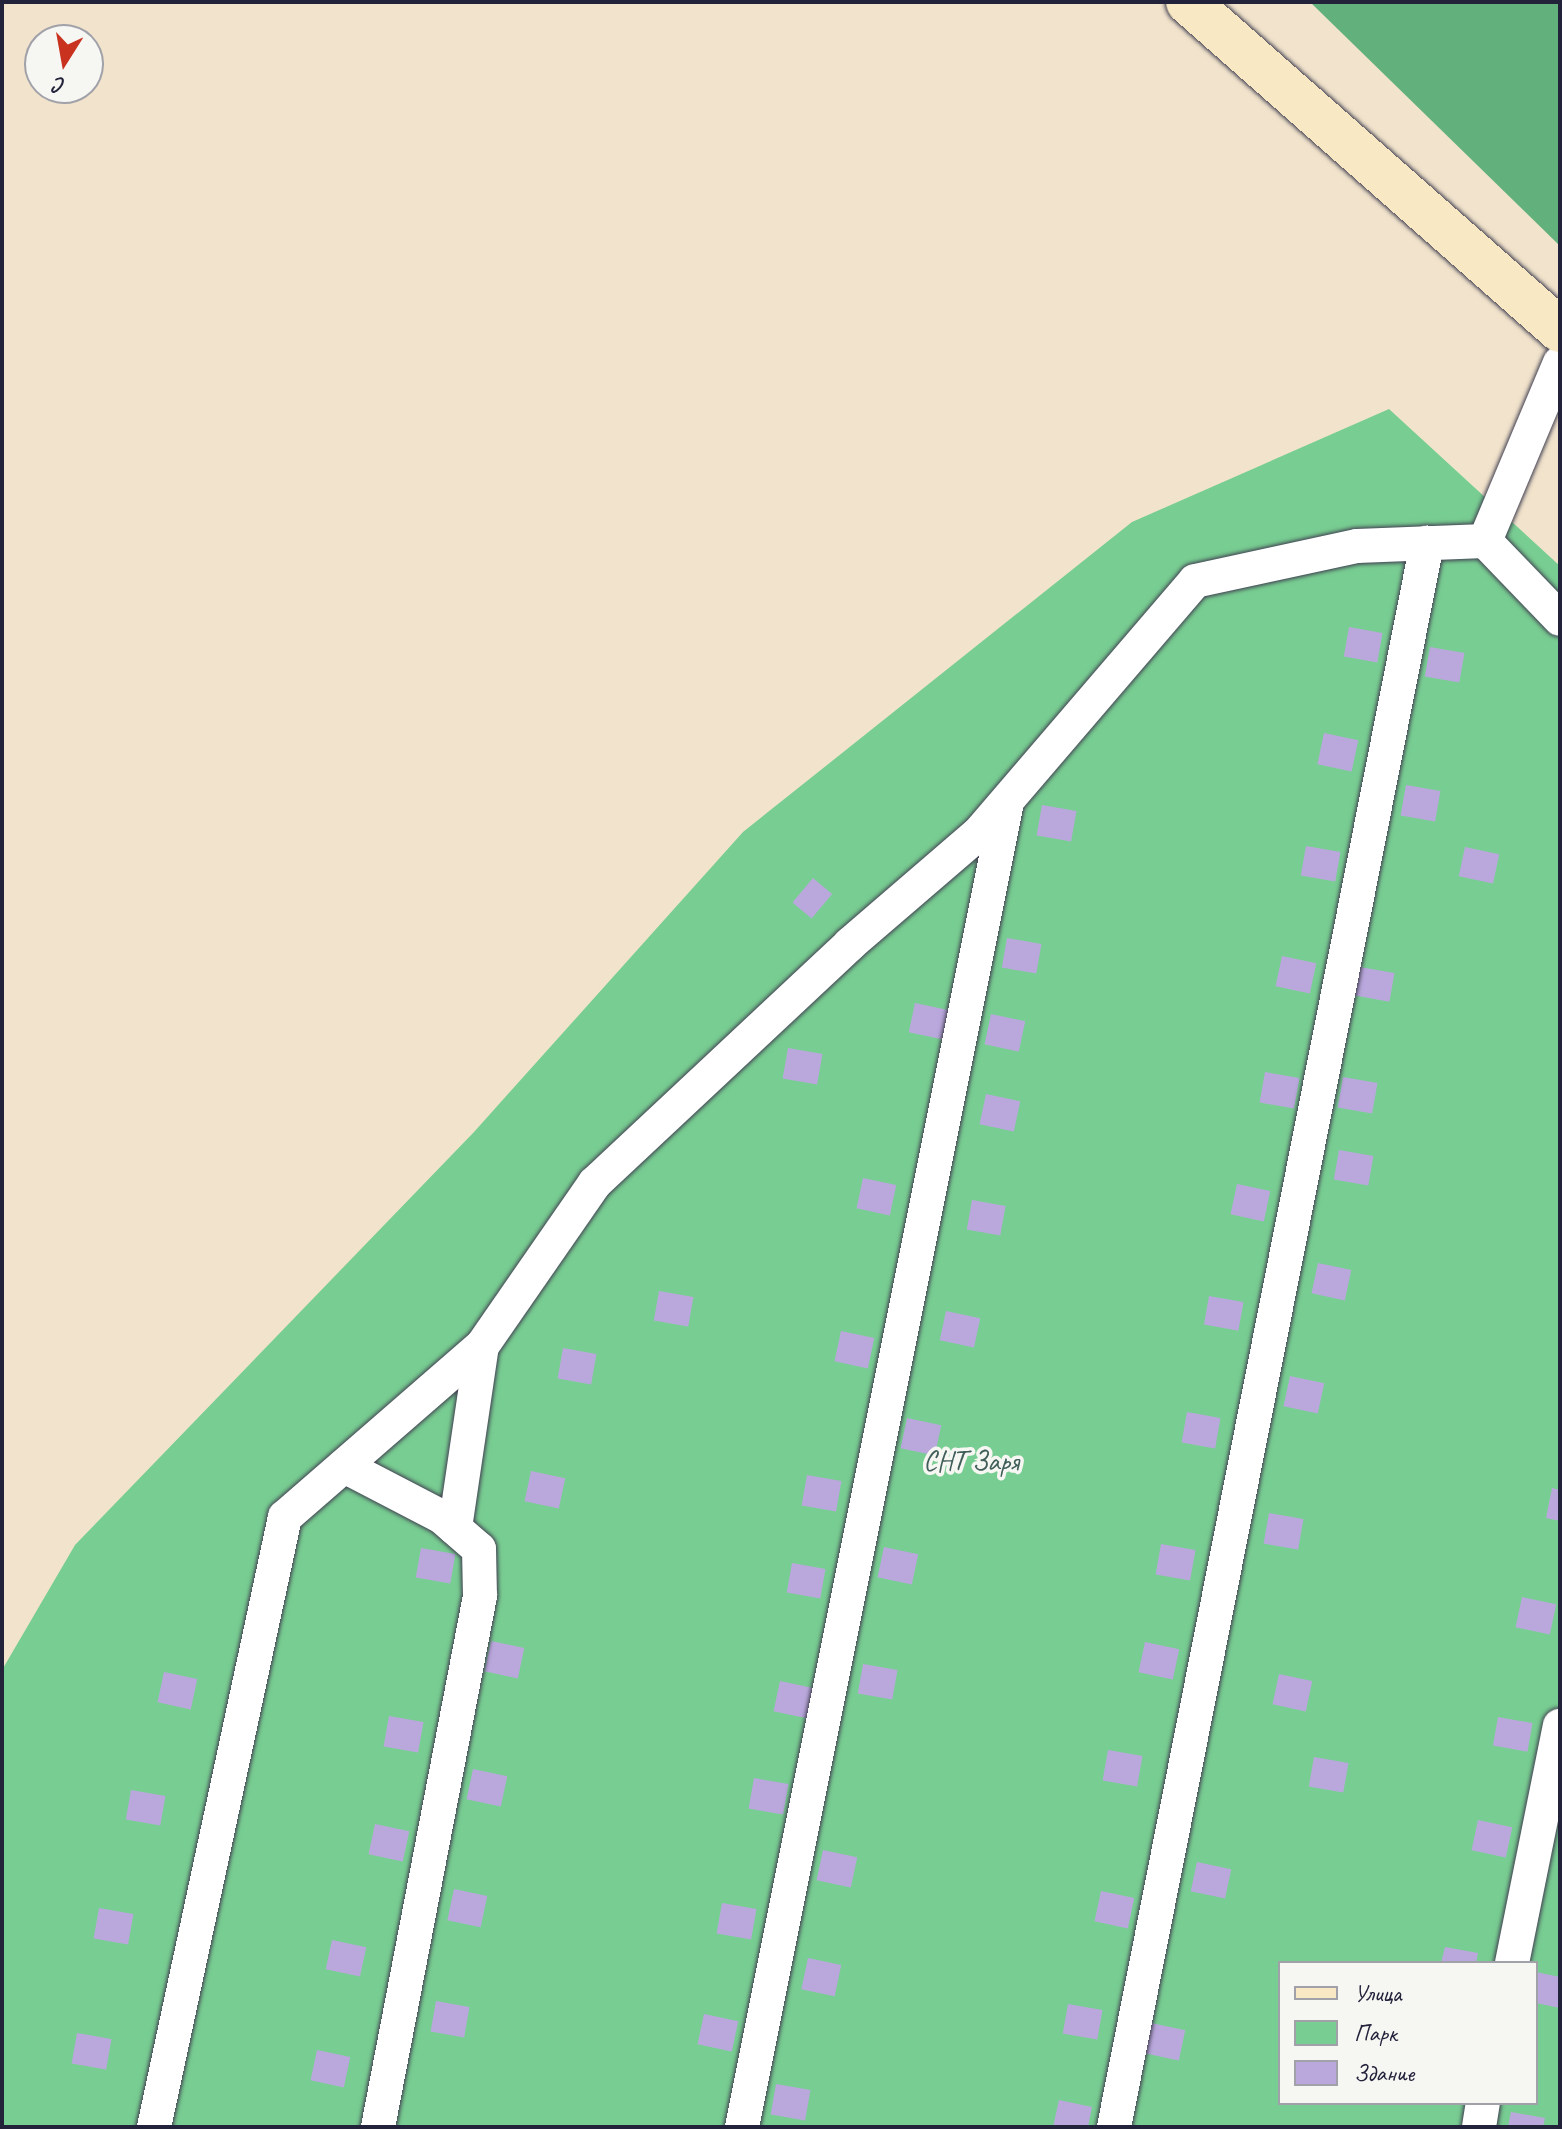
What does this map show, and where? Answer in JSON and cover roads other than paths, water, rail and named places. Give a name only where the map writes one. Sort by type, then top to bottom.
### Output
[{"type":"main road","points":[[1188,2],[1560,330]]},
{"type":"street","points":[[1485,541],[1560,363]]},
{"type":"street","points":[[154,2127],[285,1517],[482,1346],[595,1183],[850,944],[980,832],[1195,581],[1357,546],[1485,541],[1560,619]]},
{"type":"street","points":[[1114,2127],[1427,543]]},
{"type":"street","points":[[742,2127],[1007,800]]},
{"type":"street","points":[[455,1528],[482,1346]]},
{"type":"street","points":[[344,1466],[442,1517],[479,1549],[480,1596],[378,2127]]},
{"type":"street","points":[[1512,1961],[1560,1726]]},
{"type":"street","points":[[1479,2127],[1483,2105]]},
{"type":"park label","name":"СНТ Заря","points":[[971,1461]]}]
